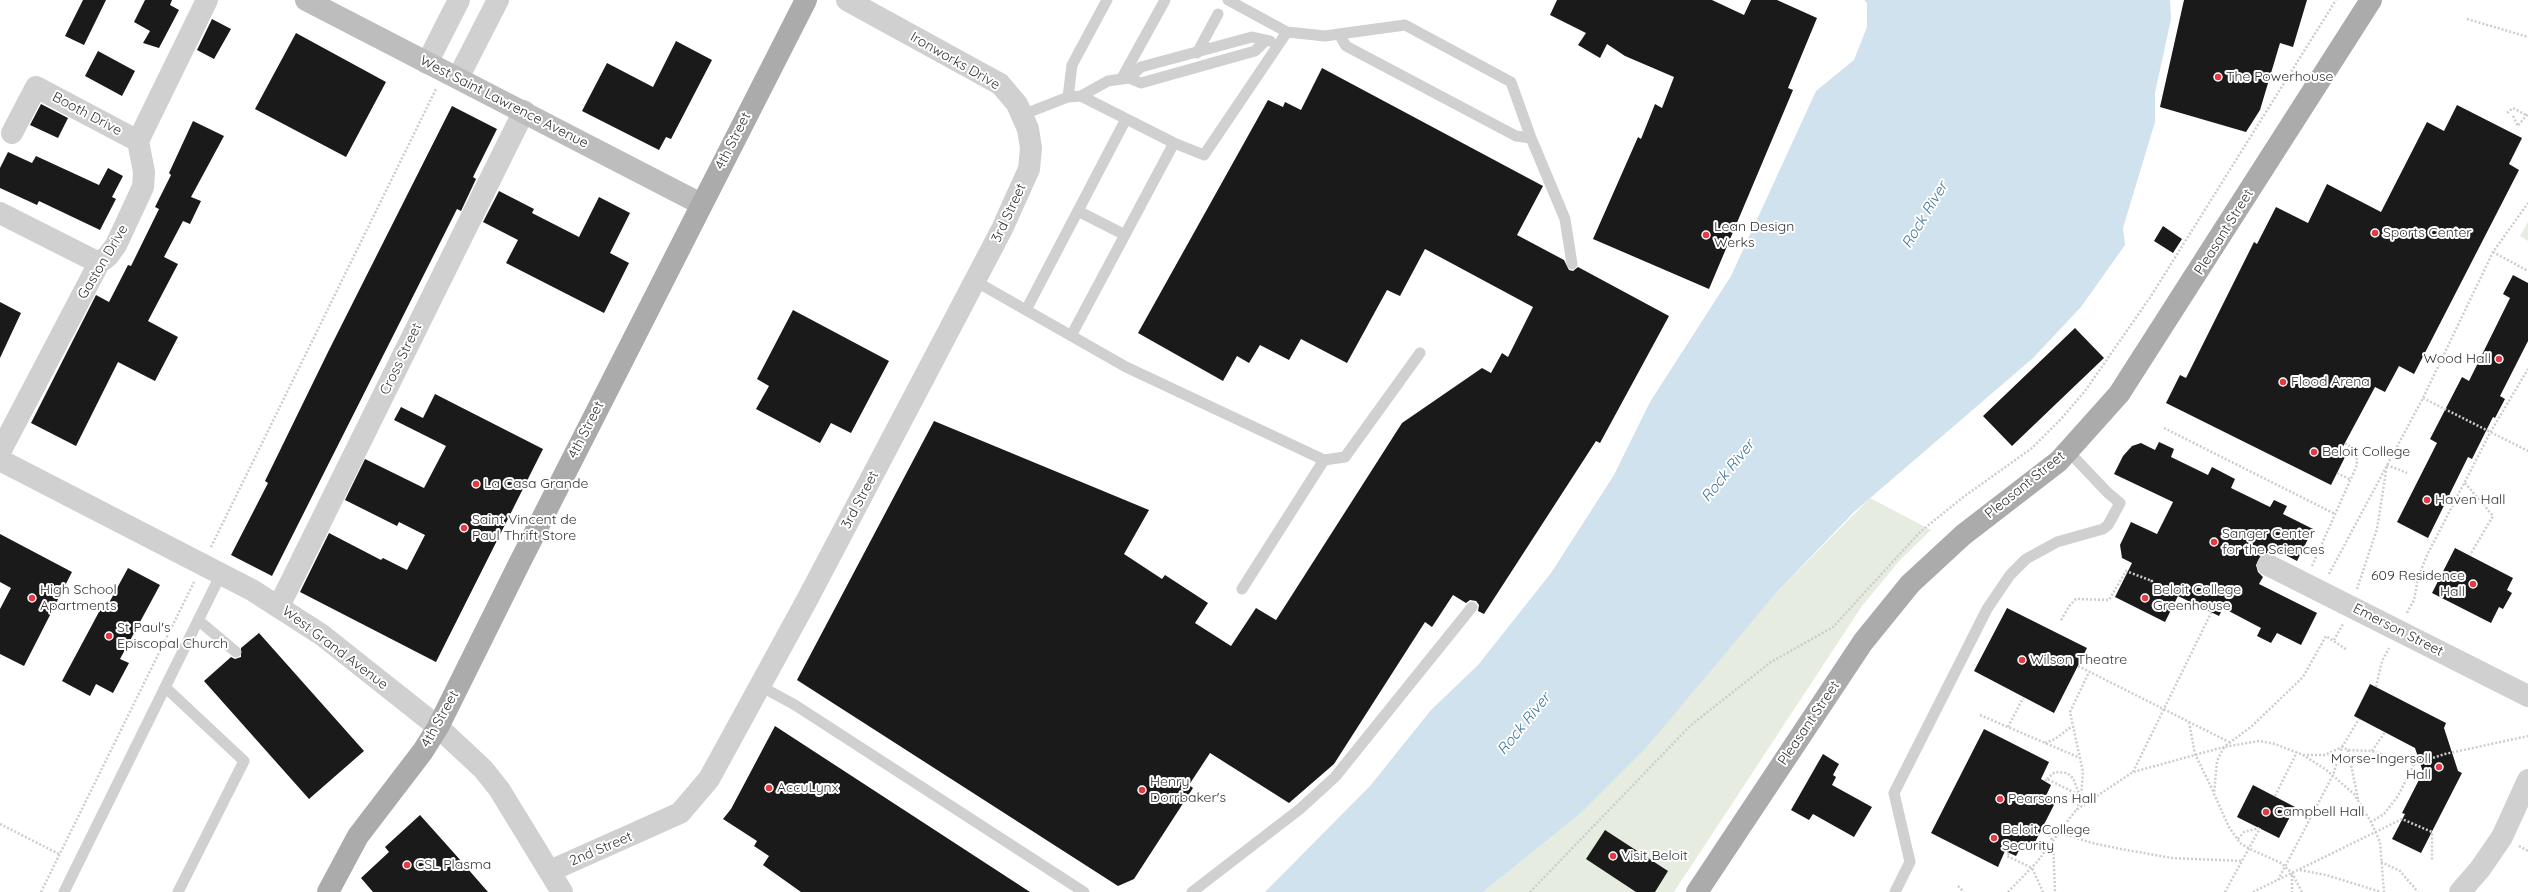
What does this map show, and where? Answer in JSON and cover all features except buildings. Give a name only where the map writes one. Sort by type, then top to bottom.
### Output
[{"type":"main road","name":"4th Street","points":[[328,892],[358,836],[423,751],[438,727],[701,204],[806,0]]},
{"type":"main road","name":"Pleasant Street","points":[[1697,892],[1863,642],[1910,584],[1963,535],[2059,461],[2119,394],[2152,345],[2371,0]]},
{"type":"street","points":[[138,141],[207,0]]},
{"type":"street","name":"West Saint Lawrence Avenue","points":[[306,0],[524,111],[701,204]]},
{"type":"street","points":[[443,71],[459,0]]},
{"type":"street","points":[[443,71],[498,0]]},
{"type":"street","name":"Ironworks Drive","points":[[848,0],[1000,84],[1017,104],[1028,129],[1031,148]]},
{"type":"street","name":"Booth Drive","points":[[12,133],[36,87],[138,141]]},
{"type":"street","name":"Cross Street","points":[[279,606],[524,111]]},
{"type":"street","name":"Gaston Drive","points":[[0,452],[99,263],[116,246],[143,187],[144,172],[138,141]]},
{"type":"street","name":"3rd Street","points":[[652,827],[680,813],[709,779],[760,686],[1002,229],[1029,169],[1031,148]]},
{"type":"street","points":[[0,213],[99,263]]},
{"type":"street","name":"West Grand Avenue","points":[[0,460],[212,569],[279,606],[328,639],[438,727],[482,769],[499,789],[562,892]]},
{"type":"street","name":"Emerson Street","points":[[2268,565],[2528,696]]},
{"type":"street","points":[[2460,892],[2480,869],[2502,837],[2528,780]]},
{"type":"street","name":"2nd Street","points":[[550,871],[652,827]]},
{"type":"lane","points":[[1068,97],[1072,65],[1107,0]]},
{"type":"lane","points":[[1125,78],[1165,0]]},
{"type":"lane","points":[[1228,0],[1287,32],[1325,36],[1405,25],[1511,82],[1531,138],[1565,219],[1572,264]]},
{"type":"lane","points":[[1197,53],[1218,14]]},
{"type":"lane","points":[[1081,96],[1174,143],[1204,155],[1281,44],[1287,32]]},
{"type":"lane","points":[[1339,34],[1346,46],[1516,136],[1531,138]]},
{"type":"lane","points":[[1022,115],[1068,97],[1081,96],[1108,81],[1125,78],[1140,67],[1165,62],[1252,37],[1281,44]]},
{"type":"lane","points":[[1125,78],[1141,83],[1255,51],[1266,40]]},
{"type":"lane","points":[[1165,62],[1169,74]]},
{"type":"lane","points":[[1026,310],[1126,119]]},
{"type":"lane","points":[[1071,336],[1174,143]]},
{"type":"lane","points":[[1078,212],[1125,235]]},
{"type":"lane","points":[[975,281],[1133,370],[1324,460],[1345,457],[1420,353]]},
{"type":"lane","points":[[1895,892],[1910,862],[1894,793],[1987,608],[2010,575],[2026,558],[2038,550],[2057,542],[2103,530],[2108,525],[2120,503],[2108,493],[2068,451]]},
{"type":"lane","points":[[1242,589],[1324,460]]},
{"type":"lane","points":[[64,892],[198,620],[212,569]]},
{"type":"lane","points":[[1192,892],[1300,809],[1335,777],[1472,607]]},
{"type":"lane","points":[[198,620],[236,652]]},
{"type":"lane","points":[[760,686],[795,705],[1084,892]]},
{"type":"lane","points":[[165,687],[244,761],[178,892]]},
{"type":"path","points":[[1530,892],[1691,725],[1771,662],[1834,627],[1920,532],[1962,498],[2032,448],[2061,419],[2097,375],[2151,296],[2336,0]]},
{"type":"path","points":[[2467,19],[2527,37]]},
{"type":"path","points":[[41,892],[212,569],[443,71]]},
{"type":"path","points":[[2507,113],[2513,108],[2528,115],[2518,126],[2512,116]]},
{"type":"path","points":[[2312,586],[2387,466],[2423,398],[2493,252],[2528,203]]},
{"type":"path","points":[[2493,252],[2528,271]]},
{"type":"path","points":[[2376,687],[2382,661],[2414,600],[2418,578],[2427,555],[2491,432],[2528,369]]},
{"type":"path","points":[[2423,398],[2528,451]]},
{"type":"path","points":[[2164,428],[2335,514]]},
{"type":"path","points":[[2312,586],[2335,514],[2351,480],[2358,458],[2356,451],[2345,443]]},
{"type":"path","points":[[2387,466],[2406,473]]},
{"type":"path","points":[[2334,640],[2352,607],[2377,529],[2387,466]]},
{"type":"path","points":[[2337,473],[2351,480]]},
{"type":"path","points":[[2465,483],[2494,516],[2470,555]]},
{"type":"path","points":[[2061,620],[2070,605],[2076,599],[2081,598],[2098,602],[2109,600],[2126,571],[2152,581],[2149,581]]},
{"type":"path","points":[[2133,772],[2211,613]]},
{"type":"path","points":[[2214,794],[2215,773],[2224,747],[2252,726],[2303,677],[2326,636],[2347,650]]},
{"type":"path","points":[[2078,666],[2229,742]]},
{"type":"path","points":[[2008,892],[2032,868],[2076,810],[2081,796],[2083,772],[2071,727],[2070,712],[2089,672]]},
{"type":"path","points":[[2008,727],[2023,698]]},
{"type":"path","points":[[1980,715],[2080,758]]},
{"type":"path","points":[[2278,880],[2333,776],[2342,747],[2359,719]]},
{"type":"path","points":[[2189,722],[2195,754],[2218,806],[2238,839],[2250,849],[2285,866],[2292,873],[2302,892]]},
{"type":"path","points":[[2045,743],[2055,739],[2071,727]]},
{"type":"path","points":[[2372,751],[2385,732]]},
{"type":"path","points":[[2342,747],[2348,750],[2372,751],[2414,764],[2445,754],[2528,736]]},
{"type":"path","points":[[2076,810],[2133,772],[2195,754],[2259,741],[2303,755],[2333,776],[2354,794],[2371,822],[2380,842],[2384,892]]},
{"type":"path","points":[[2303,755],[2325,755],[2342,747]]},
{"type":"path","points":[[2348,750],[2359,802]]},
{"type":"path","points":[[2275,796],[2297,752]]},
{"type":"path","points":[[2371,822],[2384,814],[2398,796],[2414,764]]},
{"type":"path","points":[[2055,772],[2067,773],[2073,778],[2081,796],[2046,780],[2055,772]]},
{"type":"path","points":[[2252,892],[2376,834],[2402,819],[2432,832],[2432,861]]},
{"type":"path","points":[[0,824],[60,854]]},
{"type":"path","points":[[2055,892],[2053,841],[2043,827],[2060,831],[2092,843],[2172,858],[2244,861]]},
{"type":"path","points":[[2224,892],[2244,861],[2260,828],[2244,832],[2238,839]]},
{"type":"path","points":[[2009,853],[2007,856],[2032,868],[2043,892]]},
{"type":"path","points":[[2381,862],[2400,871],[2418,892]]},
{"type":"path","points":[[2299,870],[2326,875],[2381,892]]},
{"type":"path","points":[[2292,873],[2292,892]]},
{"type":"path","points":[[1958,886],[1964,892]]},
{"type":"shaded area","points":[[2528,222],[2528,241],[2520,236]]},
{"type":"shaded area","points":[[1870,498],[1931,530],[1900,560],[1862,606],[1674,892],[1483,892],[1581,813],[1775,594]]},
{"type":"water","name":"Rock River","points":[[1864,0],[2170,0],[2171,19],[2155,93],[2155,122],[2123,228],[2125,245],[2081,307],[2033,358],[1854,512],[1775,594],[1645,749],[1581,813],[1483,892],[1265,892],[1370,786],[1431,710],[1478,665],[1551,573],[1614,475],[1650,402],[1731,276],[1816,91],[1854,60],[1867,27],[1867,3]]},
{"type":"place","name":"The Powerhouse","points":[[2218,77]]},
{"type":"place","name":"Sports Center","points":[[2375,233]]},
{"type":"place","name":"Lean Design Werks","points":[[1706,235]]},
{"type":"place","name":"Wood Hall","points":[[2499,359]]},
{"type":"place","name":"Flood Arena","points":[[2283,382]]},
{"type":"place","name":"Beloit College","points":[[2314,452]]},
{"type":"place","name":"La Casa Grande","points":[[476,484]]},
{"type":"place","name":"Haven Hall","points":[[2427,500]]},
{"type":"place","name":"Saint Vincent de Paul Thrift Store","points":[[464,528]]},
{"type":"place","name":"Sanger Center for the Sciences","points":[[2214,542]]},
{"type":"place","name":"609 Residence Hall","points":[[2473,584]]},
{"type":"place","name":"High School Apartments","points":[[32,598]]},
{"type":"place","name":"Beloit College Greenhouse","points":[[2145,598]]},
{"type":"place","name":"St Paul's Episcopal Church","points":[[109,636]]},
{"type":"place","name":"Wilson Theatre","points":[[2022,660]]},
{"type":"place","name":"Morse-Ingersoll Hall","points":[[2439,767]]},
{"type":"place","name":"AccuLynx","points":[[769,788]]},
{"type":"place","name":"Henry Dorrbaker's","points":[[1142,790]]},
{"type":"place","name":"Pearsons Hall","points":[[2000,799]]},
{"type":"place","name":"Campbell Hall","points":[[2266,812]]},
{"type":"place","name":"Beloit College Security","points":[[1994,838]]},
{"type":"place","name":"Visit Beloit","points":[[1613,856]]},
{"type":"place","name":"CSL Plasma","points":[[407,865]]}]
